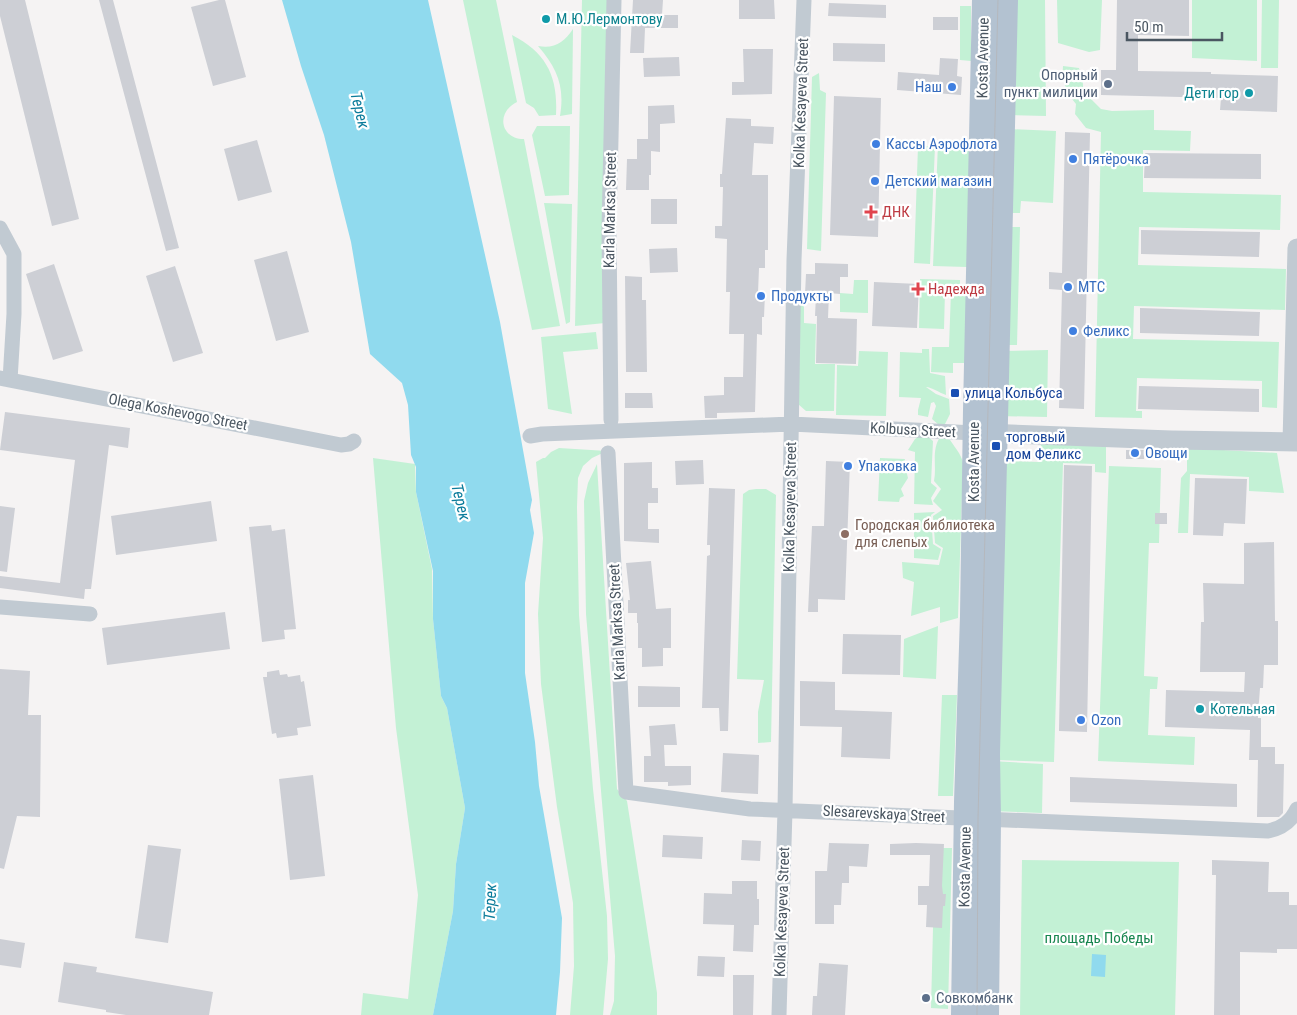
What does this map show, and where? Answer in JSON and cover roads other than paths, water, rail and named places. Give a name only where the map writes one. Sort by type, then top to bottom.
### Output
[{"type":"main road","name":"Kosta Avenue","points":[[963,1015],[978,819],[988,754],[984,0]]},
{"type":"main road","name":"Kosta Avenue","points":[[985,433],[1006,0]]},
{"type":"main road","name":"Kosta Avenue","points":[[978,819],[987,1015]]},
{"type":"street","name":"Karla Marksa Street","points":[[612,420],[608,230],[614,0]]},
{"type":"street","name":"Kolka Kesayeva Street","points":[[779,1015],[785,810],[794,260],[804,0]]},
{"type":"street","points":[[0,228],[14,254],[14,314],[5,379]]},
{"type":"street","points":[[1295,442],[1297,248]]},
{"type":"street","name":"Olega Koshevogo Street","points":[[5,379],[341,445],[354,441]]},
{"type":"street","name":"Kolbusa Street","points":[[530,436],[792,424],[1171,440],[1295,442]]},
{"type":"street","name":"Karla Marksa Street","points":[[608,453],[626,792]]},
{"type":"street","points":[[0,607],[90,614]]},
{"type":"street","name":"Slesarevskaya Street","points":[[626,792],[750,809],[1268,831],[1280,828],[1294,815]]},
{"type":"water","name":"Терек","points":[[282,0],[428,0],[500,322],[532,500],[530,510],[534,533],[525,583],[525,673],[539,786],[562,918],[556,1015],[433,1015],[453,911],[456,864],[465,808],[447,708],[441,696],[433,619],[433,571],[416,492],[416,467],[411,455],[408,405],[402,383],[370,354],[351,242],[324,135]]},
{"type":"water","points":[[1092,954],[1106,955],[1105,977],[1091,976]]},
{"type":"tram line","points":[[977,1015],[978,819],[998,0]]},
{"type":"place","name":"М.Ю.Лермонтову","points":[[546,19]]},
{"type":"place","name":"Опорный пункт милиции","points":[[1108,84]]},
{"type":"place","name":"Наш","points":[[952,87]]},
{"type":"place","name":"Дети гор","points":[[1249,93]]},
{"type":"place","name":"Кассы Аэрофлота","points":[[876,144]]},
{"type":"place","name":"Пятёрочка","points":[[1073,159]]},
{"type":"place","name":"Детский магазин","points":[[875,181]]},
{"type":"place","name":"ДНК","points":[[871,212]]},
{"type":"place","name":"МТС","points":[[1068,287]]},
{"type":"place","name":"Надежда","points":[[918,289]]},
{"type":"place","name":"Продукты","points":[[761,296]]},
{"type":"place","name":"Феликс","points":[[1073,331]]},
{"type":"place","name":"улица Кольбуса","points":[[955,393]]},
{"type":"place","name":"торговый дом Феликс","points":[[996,446]]},
{"type":"place","name":"Овощи","points":[[1135,453]]},
{"type":"place","name":"Упаковка","points":[[848,466]]},
{"type":"place","name":"Городская библиотека для слепых","points":[[845,534]]},
{"type":"place","name":"Котельная","points":[[1200,709]]},
{"type":"place","name":"Ozon","points":[[1081,720]]},
{"type":"place","name":"Совкомбанк","points":[[926,998]]},
{"type":"park label","name":"площадь Победы","points":[[1099,938]]}]
